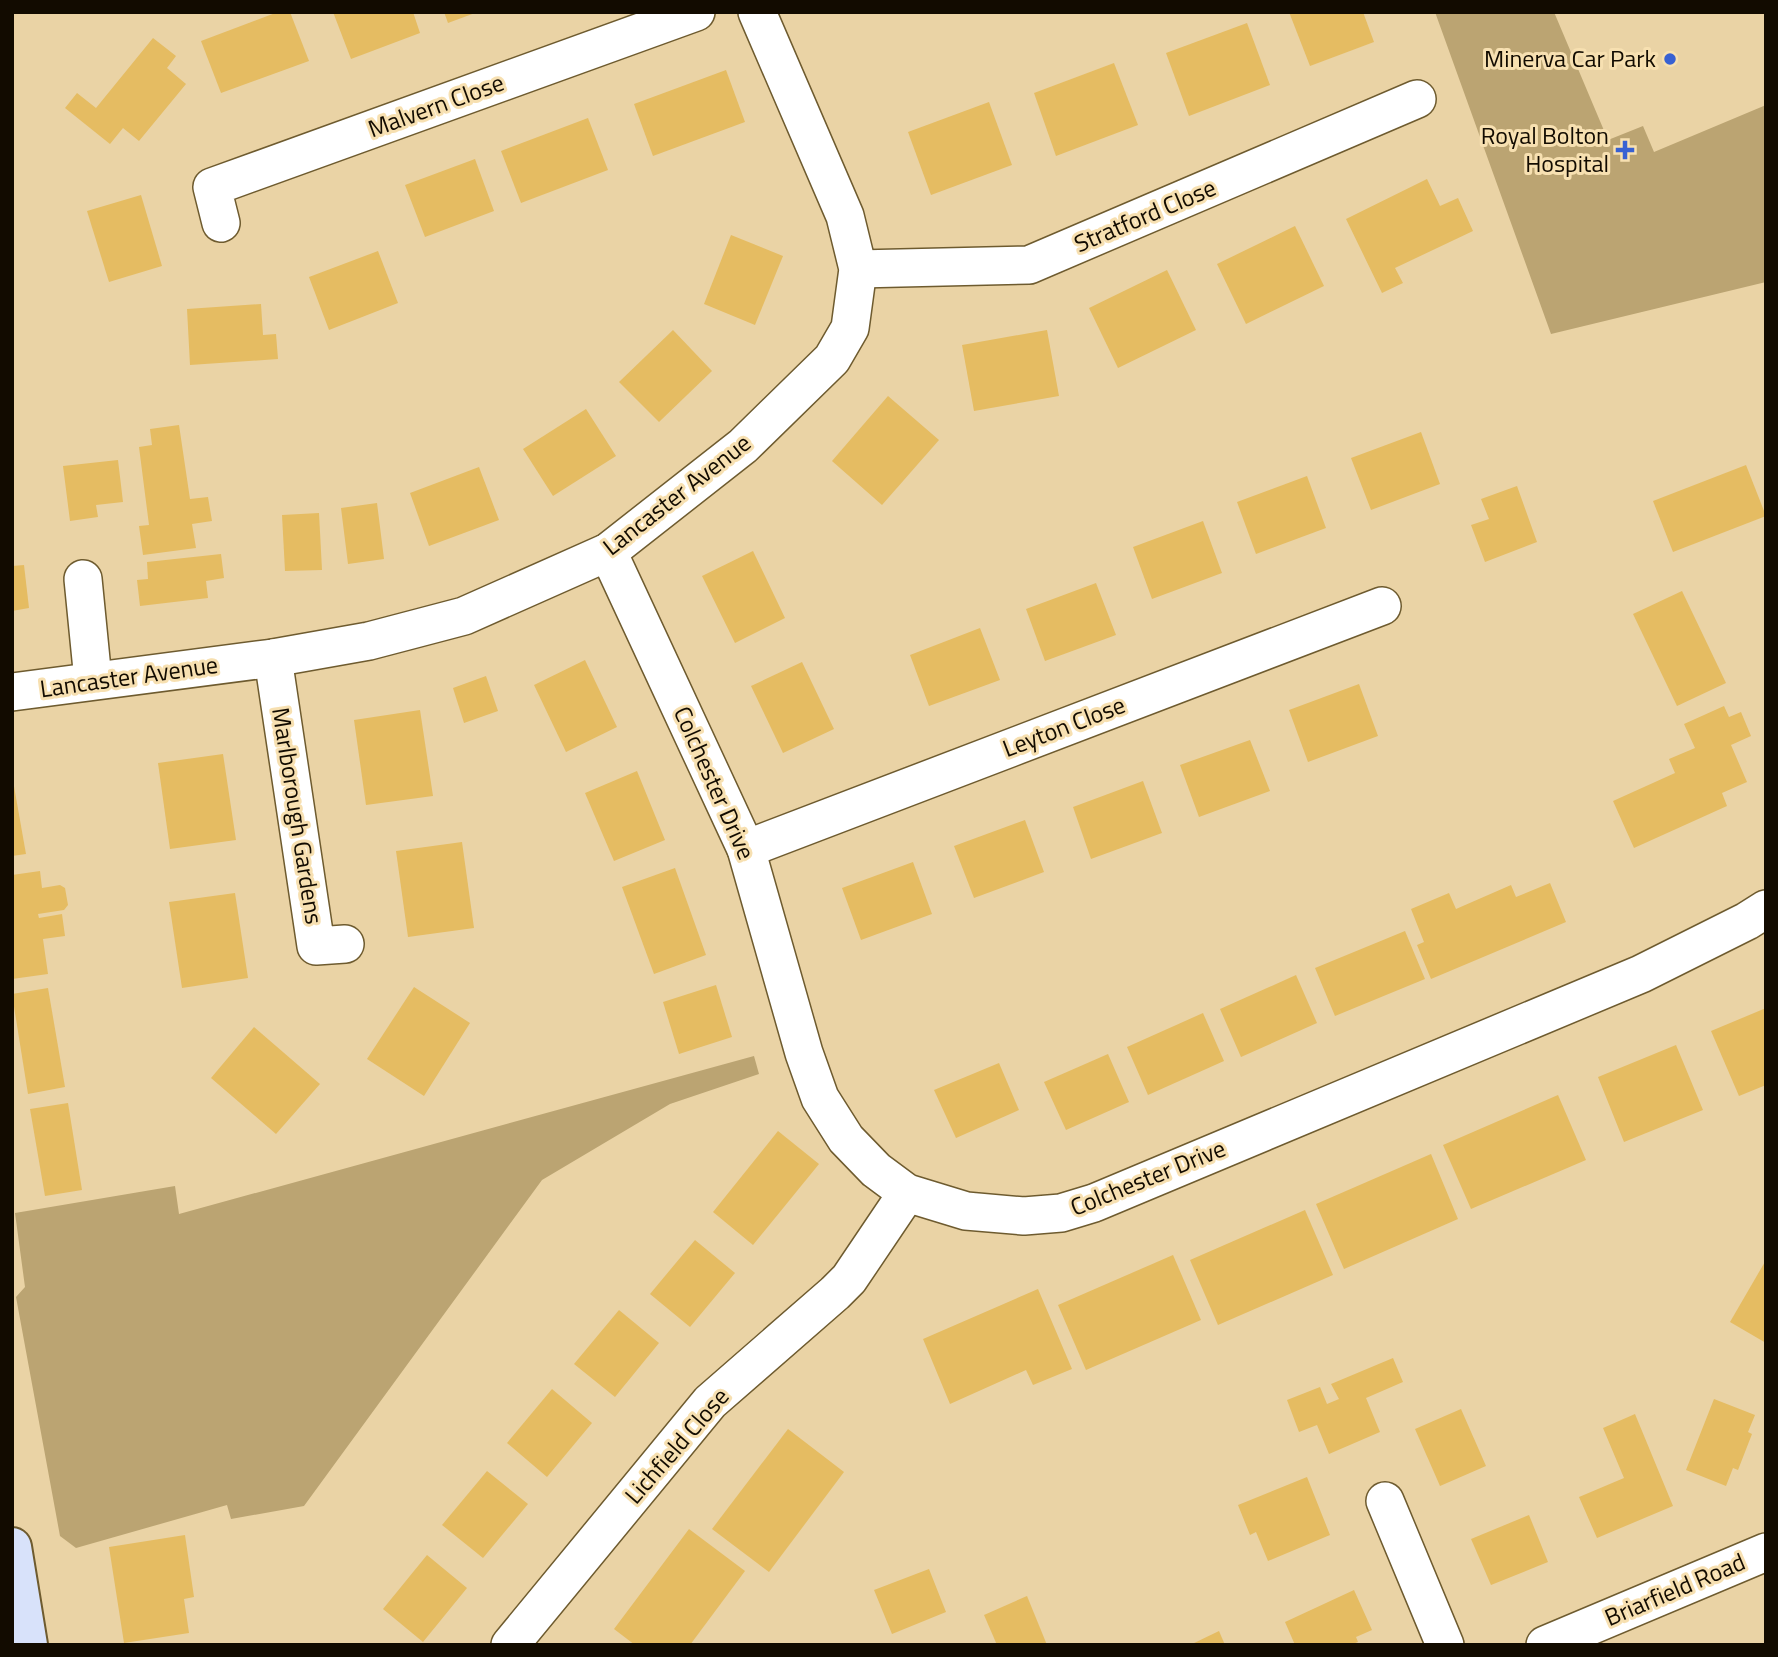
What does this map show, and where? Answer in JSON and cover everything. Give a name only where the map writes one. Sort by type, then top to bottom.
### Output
[{"type":"main road","points":[[12,1547],[28,1645]]},
{"type":"street","name":"Malvern Close","points":[[221,223],[212,187],[696,12]]},
{"type":"street","name":"Lancaster Avenue","points":[[12,692],[273,658],[369,641],[464,616],[608,552],[743,446],[832,359],[850,328],[858,269],[845,216],[757,12]]},
{"type":"street","name":"Stratford Close","points":[[858,269],[1030,265],[1418,99]]},
{"type":"street","name":"Colchester Drive","points":[[608,552],[746,849],[804,1053],[820,1098],[846,1139],[876,1170],[907,1192],[966,1211],[1012,1215],[1061,1213],[1094,1203],[1641,974],[1766,909]]},
{"type":"street","points":[[83,579],[93,680]]},
{"type":"street","name":"Leyton Close","points":[[746,849],[1382,606]]},
{"type":"street","name":"Marlborough Gardens","points":[[273,658],[316,946],[345,944]]},
{"type":"street","name":"Lichfield Close","points":[[510,1645],[710,1402],[849,1279],[907,1192]]},
{"type":"street","points":[[1385,1501],[1445,1645]]},
{"type":"street","name":"Briarfield Road","points":[[1545,1645],[1766,1552]]},
{"type":"shaded area","name":"Royal Bolton Hospital","points":[[1435,12],[1554,12],[1608,140],[1643,126],[1654,152],[1766,105],[1766,282],[1551,334]]},
{"type":"shaded area","points":[[754,1056],[759,1074],[670,1104],[542,1180],[304,1506],[231,1519],[227,1505],[76,1548],[60,1536],[16,1297],[25,1287],[15,1213],[175,1186],[179,1214]]},
{"type":"building","points":[[278,12],[290,12],[309,61],[221,93],[201,41]]},
{"type":"building","points":[[333,12],[413,12],[420,33],[351,59]]},
{"type":"building","points":[[444,12],[475,12],[475,13],[448,23]]},
{"type":"building","points":[[1289,12],[1363,12],[1374,42],[1310,66]]},
{"type":"building","points":[[1247,23],[1270,85],[1189,116],[1166,53]]},
{"type":"building","points":[[153,38],[176,56],[167,68],[186,84],[139,141],[123,128],[110,144],[65,108],[77,93],[96,108]]},
{"type":"building","points":[[1114,63],[1138,125],[1056,156],[1034,93]]},
{"type":"building","points":[[726,70],[745,122],[653,156],[634,104]]},
{"type":"building","points":[[989,102],[1012,165],[931,195],[908,132]]},
{"type":"building","points":[[588,118],[608,170],[521,203],[501,151]]},
{"type":"building","points":[[475,159],[494,211],[425,237],[405,185]]},
{"type":"building","points":[[1427,179],[1440,206],[1458,198],[1473,231],[1395,268],[1403,283],[1382,293],[1346,219]]},
{"type":"building","points":[[141,195],[162,266],[109,282],[87,211]]},
{"type":"building","points":[[1295,226],[1324,286],[1246,324],[1217,264]]},
{"type":"building","points":[[731,235],[783,256],[755,325],[704,304]]},
{"type":"building","points":[[378,251],[398,303],[329,330],[309,277]]},
{"type":"building","points":[[1167,270],[1196,330],[1118,368],[1089,308]]},
{"type":"building","points":[[261,304],[263,335],[276,334],[278,359],[190,365],[187,309]]},
{"type":"building","points":[[673,330],[712,371],[659,422],[619,382]]},
{"type":"building","points":[[1047,330],[1059,396],[974,411],[962,345]]},
{"type":"building","points":[[888,396],[939,440],[882,505],[832,461]]},
{"type":"building","points":[[586,409],[616,456],[553,496],[523,449]]},
{"type":"building","points":[[179,425],[190,499],[208,497],[212,521],[192,524],[196,548],[143,555],[139,526],[149,525],[139,447],[152,445],[150,429]]},
{"type":"building","points":[[1421,432],[1440,484],[1371,510],[1351,458]]},
{"type":"building","points":[[118,460],[123,502],[96,505],[98,517],[70,521],[63,466]]},
{"type":"building","points":[[1746,465],[1766,516],[1673,552],[1653,501]]},
{"type":"building","points":[[479,467],[499,520],[429,546],[410,493]]},
{"type":"building","points":[[1307,476],[1326,528],[1256,554],[1237,502]]},
{"type":"building","points":[[1517,486],[1537,542],[1485,562],[1471,525],[1489,519],[1481,499]]},
{"type":"building","points":[[377,503],[384,559],[348,564],[341,508]]},
{"type":"building","points":[[319,513],[322,570],[285,571],[282,515]]},
{"type":"building","points":[[1203,521],[1222,573],[1152,599],[1133,547]]},
{"type":"building","points":[[753,551],[785,618],[735,643],[702,576]]},
{"type":"building","points":[[221,554],[224,578],[206,581],[208,598],[140,606],[137,580],[148,579],[147,562]]},
{"type":"building","points":[[24,565],[29,608],[12,611],[12,566]]},
{"type":"building","points":[[1096,583],[1116,635],[1045,661],[1026,609]]},
{"type":"building","points":[[1682,591],[1726,683],[1677,706],[1633,614]]},
{"type":"building","points":[[980,628],[1000,680],[929,706],[910,655]]},
{"type":"building","points":[[585,660],[617,727],[566,752],[534,685]]},
{"type":"building","points":[[802,662],[834,729],[783,753],[751,686]]},
{"type":"building","points":[[486,676],[498,711],[464,723],[453,688]]},
{"type":"building","points":[[1359,684],[1378,736],[1308,762],[1289,710]]},
{"type":"building","points":[[1724,706],[1729,717],[1741,712],[1751,736],[1731,745],[1747,782],[1722,793],[1727,806],[1634,848],[1613,801],[1675,773],[1669,759],[1695,748],[1684,724]]},
{"type":"building","points":[[420,710],[433,796],[366,805],[354,720]]},
{"type":"building","points":[[1250,740],[1270,791],[1199,817],[1180,765]]},
{"type":"building","points":[[223,754],[236,840],[170,849],[158,763]]},
{"type":"building","points":[[637,771],[665,840],[614,861],[585,793]]},
{"type":"building","points":[[12,775],[26,854],[12,856]]},
{"type":"building","points":[[1143,781],[1162,833],[1091,859],[1073,807]]},
{"type":"building","points":[[1025,820],[1044,872],[974,898],[954,846]]},
{"type":"building","points":[[462,842],[474,928],[408,937],[396,851]]},
{"type":"building","points":[[913,862],[932,914],[861,940],[842,888]]},
{"type":"building","points":[[675,868],[706,955],[654,974],[622,887]]},
{"type":"building","points":[[40,871],[42,888],[60,885],[65,888],[68,905],[64,910],[38,914],[39,918],[62,914],[65,936],[43,939],[48,974],[12,979],[12,875]]},
{"type":"building","points":[[1550,883],[1566,922],[1431,979],[1417,945],[1424,942],[1411,909],[1449,893],[1456,909],[1511,885],[1516,897]]},
{"type":"building","points":[[235,893],[248,978],[182,988],[169,902]]},
{"type":"building","points":[[1405,931],[1425,979],[1335,1016],[1315,968]]},
{"type":"building","points":[[1296,975],[1317,1023],[1241,1057],[1220,1009]]},
{"type":"building","points":[[716,985],[732,1037],[679,1054],[663,1002]]},
{"type":"building","points":[[414,987],[470,1023],[424,1096],[367,1059]]},
{"type":"building","points":[[48,988],[65,1087],[28,1094],[12,994]]},
{"type":"building","points":[[1766,1008],[1766,1085],[1739,1096],[1711,1031]]},
{"type":"building","points":[[1203,1013],[1224,1061],[1148,1095],[1127,1047]]},
{"type":"building","points":[[254,1027],[320,1084],[276,1134],[211,1078]]},
{"type":"building","points":[[1676,1045],[1703,1110],[1624,1142],[1598,1077]]},
{"type":"building","points":[[1108,1054],[1129,1102],[1066,1130],[1044,1082]]},
{"type":"building","points":[[999,1063],[1019,1110],[956,1138],[934,1090]]},
{"type":"building","points":[[1558,1095],[1586,1160],[1471,1209],[1443,1145]]},
{"type":"building","points":[[68,1103],[82,1190],[45,1196],[30,1109]]},
{"type":"building","points":[[778,1131],[819,1164],[753,1245],[713,1212]]},
{"type":"building","points":[[1431,1154],[1458,1219],[1344,1269],[1316,1204]]},
{"type":"building","points":[[1305,1210],[1333,1275],[1218,1325],[1190,1260]]},
{"type":"building","points":[[695,1240],[735,1273],[690,1327],[650,1294]]},
{"type":"building","points":[[1173,1255],[1201,1320],[1086,1370],[1058,1305]]},
{"type":"building","points":[[1766,1260],[1766,1343],[1730,1322]]},
{"type":"building","points":[[1038,1289],[1072,1369],[1033,1385],[1026,1370],[950,1404],[923,1339]]},
{"type":"building","points":[[619,1310],[659,1343],[615,1397],[574,1364]]},
{"type":"building","points":[[1393,1358],[1403,1382],[1366,1398],[1380,1432],[1329,1454],[1317,1425],[1299,1432],[1287,1400],[1320,1387],[1327,1404],[1339,1399],[1331,1384]]},
{"type":"building","points":[[552,1389],[592,1423],[547,1477],[507,1443]]},
{"type":"building","points":[[1714,1399],[1755,1415],[1748,1432],[1752,1434],[1738,1470],[1733,1468],[1726,1486],[1686,1470]]},
{"type":"building","points":[[1461,1409],[1486,1466],[1440,1486],[1415,1429]]},
{"type":"building","points":[[1635,1414],[1673,1506],[1597,1538],[1579,1497],[1624,1478],[1603,1428]]},
{"type":"building","points":[[788,1429],[844,1472],[769,1572],[712,1529]]},
{"type":"building","points":[[487,1471],[528,1504],[483,1558],[442,1525]]},
{"type":"building","points":[[1307,1477],[1330,1535],[1268,1561],[1256,1532],[1250,1535],[1238,1505]]},
{"type":"building","points":[[1529,1515],[1548,1562],[1491,1585],[1471,1539]]},
{"type":"building","points":[[689,1529],[745,1571],[690,1645],[635,1645],[614,1629]]},
{"type":"building","points":[[185,1535],[194,1597],[184,1599],[189,1633],[124,1643],[109,1547]]},
{"type":"building","points":[[427,1555],[467,1588],[423,1642],[383,1609]]},
{"type":"building","points":[[929,1569],[946,1612],[892,1634],[874,1590]]},
{"type":"building","points":[[1354,1590],[1372,1630],[1356,1637],[1358,1642],[1350,1645],[1295,1645],[1285,1622]]},
{"type":"building","points":[[1027,1596],[1047,1645],[997,1645],[984,1615]]},
{"type":"building","points":[[1219,1631],[1225,1645],[1190,1645]]},
{"type":"place","name":"Minerva Car Park","points":[[1670,59]]},
{"type":"place","name":"Royal Bolton Hospital","points":[[1625,150]]}]
